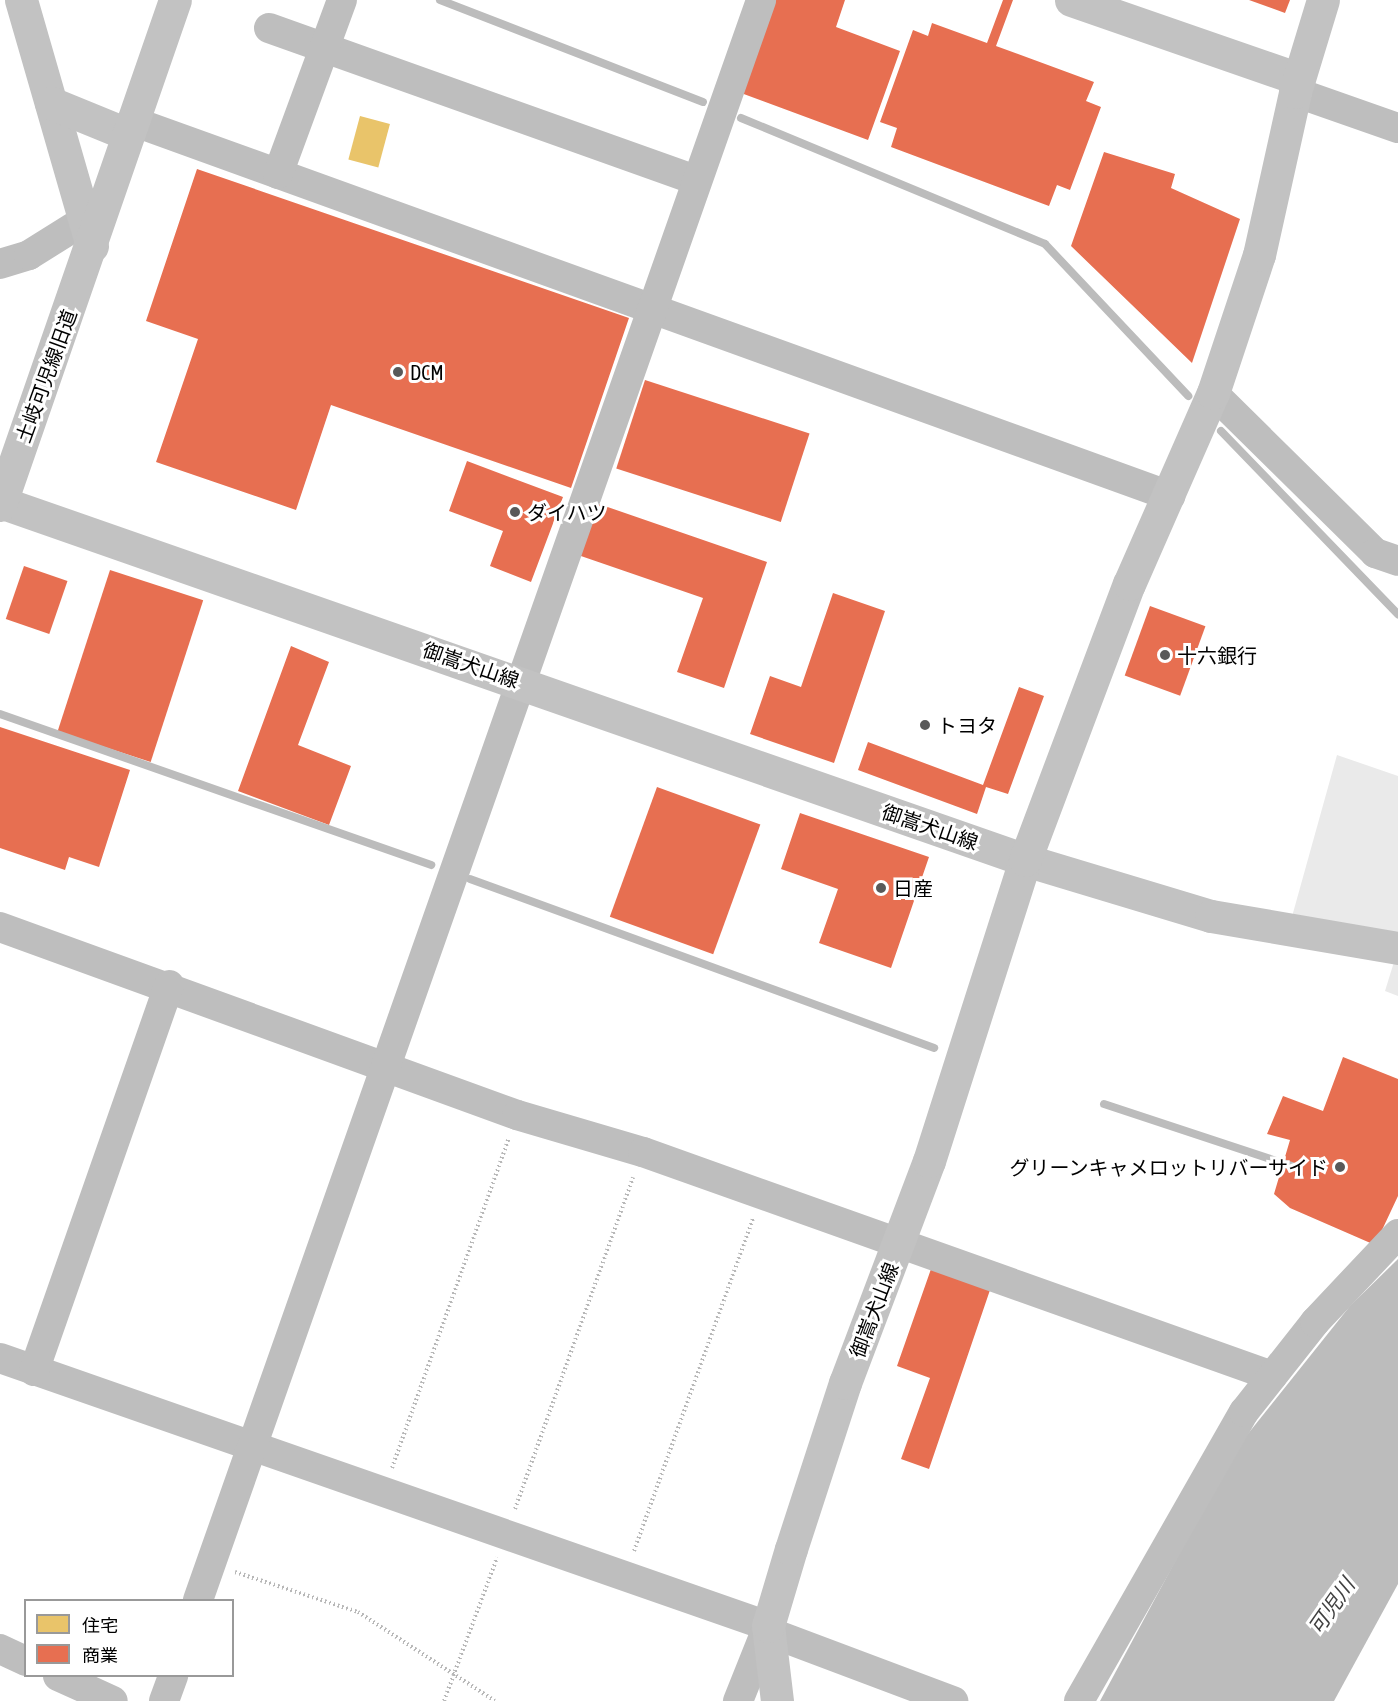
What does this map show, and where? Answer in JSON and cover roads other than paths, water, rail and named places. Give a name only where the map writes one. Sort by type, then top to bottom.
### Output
[{"type":"street","points":[[0,264],[88,233],[21,0]]},
{"type":"street","name":"土岐可児線旧道","points":[[0,503],[88,233],[130,127],[175,0]]},
{"type":"street","points":[[278,174],[342,0]]},
{"type":"street","points":[[198,1599],[249,1448],[389,1066],[524,683],[652,308],[761,0]]},
{"type":"street","points":[[1071,0],[1297,85],[1398,128]]},
{"type":"street","points":[[1323,0],[1297,85],[1259,255],[1213,393],[1170,496],[1129,584],[1025,860],[1211,916],[1398,948]]},
{"type":"street","points":[[269,28],[697,180]]},
{"type":"street","points":[[51,103],[278,174],[1170,496]]},
{"type":"street","points":[[1213,393],[1375,553],[1398,561]]},
{"type":"street","name":"御嵩犬山線","points":[[0,503],[524,683],[1025,860],[900,1243],[845,1383],[768,1629],[777,1701]]},
{"type":"street","points":[[0,927],[169,985],[517,1115],[643,1152],[1272,1376]]},
{"type":"street","points":[[34,1371],[169,985]]},
{"type":"street","points":[[1079,1701],[1186,1508],[1272,1376],[1398,1234]]},
{"type":"street","points":[[0,1358],[249,1448],[625,1577],[768,1629],[953,1701]]},
{"type":"street","points":[[738,1701],[768,1629]]},
{"type":"street","points":[[0,1649],[24,1659]]},
{"type":"street","points":[[60,1677],[112,1701]]},
{"type":"street","points":[[164,1701],[173,1677]]},
{"type":"water","name":"可児川","points":[[1398,1259],[1398,1584],[1334,1701],[1100,1701],[1235,1450],[1350,1306]]},
{"type":"waterway","points":[[440,0],[703,102]]},
{"type":"waterway","points":[[741,118],[1045,244],[1188,396]]},
{"type":"waterway","points":[[1221,431],[1398,614]]},
{"type":"waterway","points":[[0,714],[431,865]]},
{"type":"waterway","points":[[470,879],[934,1048]]},
{"type":"waterway","points":[[1104,1104],[1292,1166]]},
{"type":"place","name":"DCM","points":[[398,372]]},
{"type":"place","name":"ダイハツ","points":[[515,512]]},
{"type":"place","name":"十六銀行","points":[[1165,655]]},
{"type":"place","name":"トヨタ","points":[[925,725]]},
{"type":"place","name":"日産","points":[[881,888]]},
{"type":"place","name":"グリーンキャメロットリバーサイド","points":[[1340,1167]]}]
